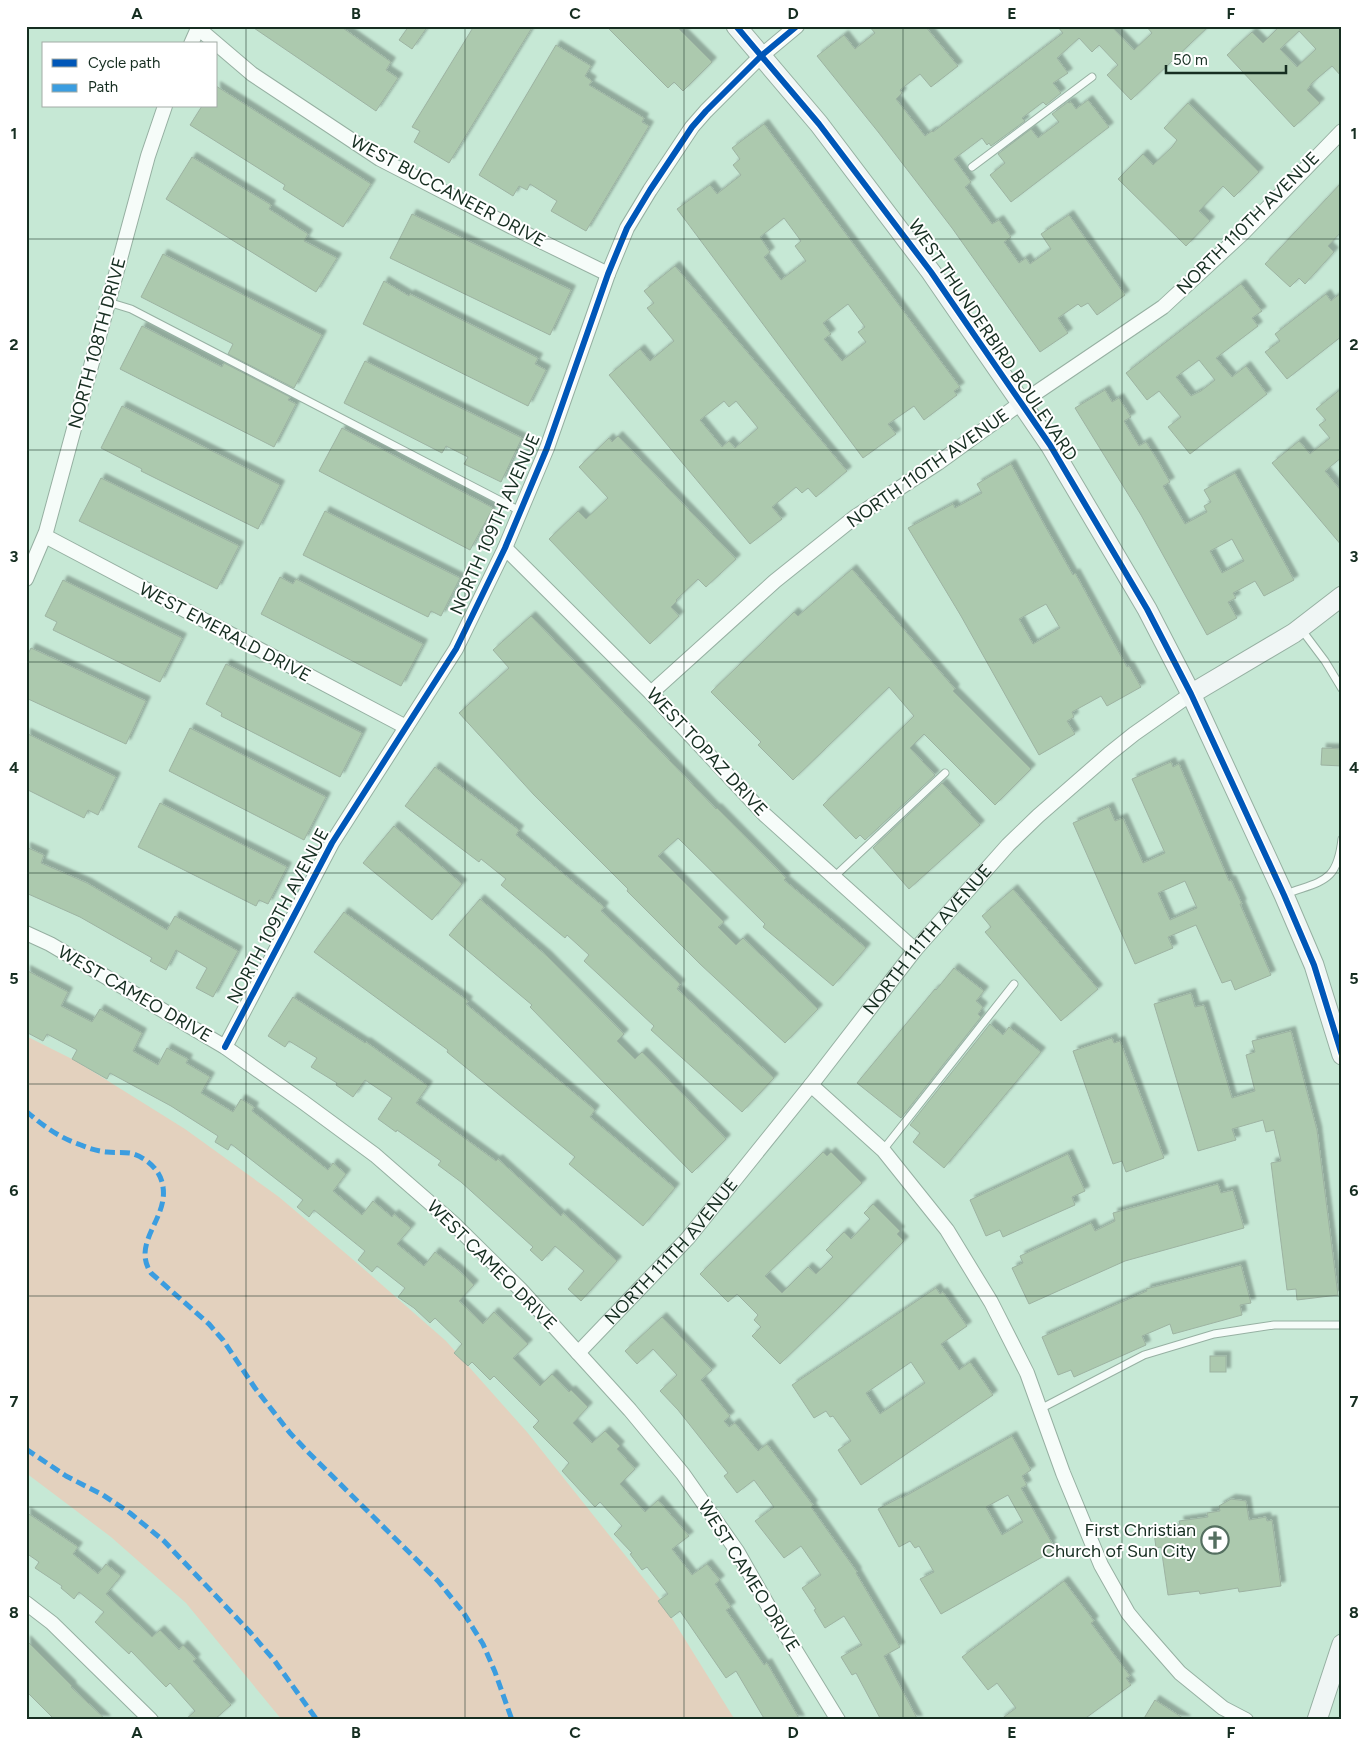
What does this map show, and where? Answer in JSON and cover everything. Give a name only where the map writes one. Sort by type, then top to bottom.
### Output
[{"type":"street","name":"WEST THUNDERBIRD BOULEVARD","points":[[736,26],[819,124],[902,232],[1050,445],[1129,578],[1191,694],[1284,895],[1314,965],[1342,1055]]},
{"type":"street","name":"NORTH 109TH AVENUE","points":[[226,1048],[332,844],[456,649],[505,548],[547,448],[608,274],[627,228],[692,127],[762,56],[797,26]]},
{"type":"street","points":[[192,42],[199,27]]},
{"type":"street","name":"WEST BUCCANEER DRIVE","points":[[199,27],[216,42]]},
{"type":"street","name":"WEST BUCCANEER DRIVE","points":[[218,44],[252,74],[380,158],[510,226],[608,274]]},
{"type":"street","name":"NORTH 108TH DRIVE","points":[[26,579],[45,536],[148,156],[164,108]]},
{"type":"street","name":"NORTH 110TH AVENUE","points":[[652,693],[775,581],[855,517],[1163,307],[1243,234],[1342,131]]},
{"type":"street","name":"WEST EMERALD DRIVE","points":[[45,536],[406,727]]},
{"type":"street","name":"WEST TOPAZ DRIVE","points":[[505,548],[652,693],[765,816],[915,950]]},
{"type":"street","name":"NORTH 111TH AVENUE","points":[[578,1353],[688,1238],[811,1085],[915,950],[1008,845],[1038,816],[1134,734],[1191,694],[1300,628],[1342,596]]},
{"type":"street","name":"WEST CAMEO DRIVE","points":[[26,933],[50,944],[226,1048],[375,1156],[453,1223],[520,1289],[630,1410],[682,1474],[737,1551],[838,1720]]},
{"type":"street","points":[[811,1085],[882,1150],[947,1230],[991,1302],[1027,1373],[1063,1474],[1101,1565],[1128,1613],[1180,1673],[1223,1708],[1246,1720]]},
{"type":"street","points":[[26,1603],[52,1623],[151,1720]]},
{"type":"street","points":[[1317,1720],[1342,1644]]},
{"type":"lane","points":[[972,167],[1092,77]]},
{"type":"lane","points":[[108,302],[140,313],[520,511]]},
{"type":"lane","points":[[1300,628],[1325,661],[1342,689]]},
{"type":"lane","points":[[834,878],[945,773]]},
{"type":"lane","points":[[1284,895],[1328,878],[1337,865],[1342,839]]},
{"type":"lane","points":[[882,1150],[1014,984]]},
{"type":"lane","points":[[1040,1409],[1144,1355],[1214,1334],[1274,1325],[1342,1325]]},
{"type":"shaded area","points":[[26,1036],[76,1061],[185,1129],[279,1197],[446,1341],[527,1432],[660,1599],[735,1720],[282,1720],[186,1603],[111,1537],[26,1473]]},
{"type":"building","points":[[251,26],[340,26],[391,62],[386,70],[398,78],[376,111]]},
{"type":"building","points":[[409,26],[428,26],[412,49],[399,40]]},
{"type":"building","points":[[474,26],[533,26],[449,163],[414,142],[420,131],[412,127]]},
{"type":"building","points":[[606,26],[676,26],[712,62],[683,91],[674,82],[668,88]]},
{"type":"building","points":[[869,26],[925,26],[958,66],[931,87],[920,74],[900,90],[902,93],[896,99],[925,136],[933,132],[1063,33],[1057,26],[1111,26],[1134,50],[1152,33],[1146,26],[1209,26],[1131,100],[1107,75],[1118,65],[1099,45],[1092,52],[1079,38],[1057,58],[1068,73],[1053,83],[1061,93],[1046,105],[1043,102],[1022,118],[1025,121],[991,146],[989,143],[987,145],[982,138],[954,159],[971,182],[965,187],[992,224],[999,220],[1011,237],[1004,242],[1019,263],[1026,258],[1030,264],[1051,249],[1041,234],[1069,215],[1125,295],[1097,315],[1088,303],[1081,307],[1078,304],[1058,318],[1068,333],[1040,352],[952,228],[817,56],[844,35],[855,49],[875,33]]},
{"type":"building","points":[[1280,26],[1342,26],[1342,77],[1332,66],[1312,83],[1307,90],[1320,103],[1294,127],[1227,55],[1252,32],[1263,43]],"holes":[[[1299,31],[1316,49],[1297,67],[1280,49]]]},
{"type":"building","points":[[556,45],[591,66],[585,76],[592,81],[589,85],[644,118],[642,122],[649,126],[586,231],[551,211],[557,201],[530,184],[527,190],[519,186],[513,196],[479,175]]},
{"type":"building","points":[[218,87],[371,184],[343,227],[283,189],[285,185],[190,125],[201,108],[218,108]]},
{"type":"building","points":[[1088,100],[1109,127],[1011,202],[990,175],[1005,163],[998,154],[1031,129],[1038,138],[1059,122],[1052,114],[1068,102],[1071,102],[1076,109]]},
{"type":"building","points":[[1188,103],[1259,172],[1234,197],[1223,186],[1199,211],[1210,221],[1186,246],[1118,179],[1143,154],[1153,165],[1172,147],[1177,140],[1164,128]]},
{"type":"building","points":[[764,124],[960,387],[954,391],[957,395],[924,420],[914,406],[888,424],[896,434],[863,458],[677,209],[710,185],[717,194],[741,175],[733,165],[740,159],[732,148]],"holes":[[[784,218],[801,241],[795,246],[806,261],[781,280],[764,257],[770,252],[760,237]],[[848,304],[865,327],[858,332],[866,342],[842,361],[824,339],[831,334],[823,323]]]},
{"type":"building","points":[[192,157],[271,205],[269,209],[308,234],[304,241],[337,258],[316,292],[166,199]]},
{"type":"building","points":[[1342,182],[1342,231],[1328,246],[1334,252],[1305,284],[1299,278],[1290,287],[1265,264]]},
{"type":"building","points":[[412,214],[571,290],[550,335],[390,258]]},
{"type":"building","points":[[163,254],[322,335],[294,388],[228,354],[233,344],[141,297]]},
{"type":"building","points":[[675,266],[847,471],[816,497],[808,488],[802,493],[796,487],[772,507],[782,519],[750,544],[609,375],[640,349],[650,361],[674,341],[647,308],[654,303],[644,291]],"holes":[[[724,401],[729,407],[736,401],[758,428],[735,448],[729,441],[722,447],[700,420]]]},
{"type":"building","points":[[384,281],[409,296],[410,294],[538,358],[535,364],[546,370],[528,406],[363,324]]},
{"type":"building","points":[[1241,284],[1262,311],[1252,318],[1258,326],[1216,358],[1232,377],[1246,366],[1267,394],[1190,454],[1168,427],[1181,417],[1159,391],[1147,400],[1126,373]],"holes":[[[1199,360],[1215,380],[1191,396],[1176,377]]]},
{"type":"building","points":[[1342,292],[1342,336],[1287,379],[1265,352],[1280,341],[1275,334],[1326,294],[1331,301]]},
{"type":"building","points":[[142,326],[222,367],[224,363],[290,397],[288,400],[296,404],[274,447],[120,369]]},
{"type":"building","points":[[365,361],[522,438],[501,482],[464,464],[468,457],[446,446],[442,453],[344,403]]},
{"type":"building","points":[[1342,388],[1342,457],[1325,471],[1342,492],[1342,546],[1272,463],[1299,441],[1310,454],[1330,438],[1319,425],[1326,420],[1316,409]]},
{"type":"building","points":[[1105,390],[1112,402],[1119,398],[1131,417],[1124,421],[1139,446],[1146,442],[1158,461],[1170,482],[1163,486],[1185,524],[1207,512],[1204,506],[1211,502],[1204,490],[1235,473],[1294,580],[1264,596],[1255,581],[1233,593],[1236,598],[1228,602],[1237,618],[1207,635],[1141,515],[1075,408]],"holes":[[[1232,539],[1244,561],[1222,573],[1210,551]]]},
{"type":"building","points":[[122,406],[280,485],[258,529],[141,471],[142,469],[101,448]]},
{"type":"building","points":[[342,428],[493,508],[470,550],[319,471]]},
{"type":"building","points":[[618,436],[736,559],[706,587],[698,579],[676,600],[671,607],[679,616],[650,644],[549,539],[578,511],[586,519],[608,498],[579,467],[609,438],[612,442]]},
{"type":"building","points":[[1011,464],[1073,575],[1075,573],[1127,667],[1129,666],[1141,687],[1107,706],[1101,696],[1072,712],[1074,717],[1067,721],[1075,734],[1039,755],[961,616],[908,528],[953,504],[955,508],[982,493],[977,484]],"holes":[[[1046,604],[1060,628],[1033,644],[1019,619]]]},
{"type":"building","points":[[101,478],[239,546],[217,589],[79,521]]},
{"type":"building","points":[[325,511],[460,578],[441,616],[431,611],[428,617],[303,555]]},
{"type":"building","points":[[852,569],[955,689],[953,691],[1031,769],[995,805],[924,734],[910,748],[935,775],[865,840],[860,835],[856,839],[823,805],[914,716],[889,687],[793,780],[758,745],[761,742],[711,692],[794,612],[798,616]]},
{"type":"building","points":[[280,577],[293,584],[296,579],[423,644],[401,686],[261,614]]},
{"type":"building","points":[[63,580],[182,638],[160,682],[53,630],[57,622],[45,616]]},
{"type":"building","points":[[531,616],[716,809],[786,878],[784,880],[866,948],[833,986],[763,927],[765,924],[678,838],[658,856],[724,922],[718,927],[736,945],[743,938],[818,1009],[785,1043],[700,964],[627,891],[628,889],[534,795],[459,713],[509,668],[493,650]]},
{"type":"building","points":[[31,648],[146,701],[126,744],[26,698],[26,658]]},
{"type":"building","points":[[226,664],[362,733],[340,777],[221,716],[222,713],[206,704]]},
{"type":"building","points":[[190,728],[326,797],[304,840],[169,771]]},
{"type":"building","points":[[26,733],[116,777],[98,815],[88,810],[84,818],[26,789]]},
{"type":"building","points":[[1322,748],[1342,749],[1342,766],[1321,765]]},
{"type":"building","points":[[1171,762],[1173,767],[1179,764],[1229,881],[1231,880],[1242,904],[1240,904],[1271,975],[1235,990],[1231,980],[1222,983],[1196,925],[1168,937],[1173,948],[1135,964],[1073,823],[1109,807],[1115,821],[1123,818],[1143,863],[1165,853],[1132,779]],"holes":[[[1185,881],[1197,908],[1170,920],[1158,893]]]},
{"type":"building","points":[[435,767],[519,830],[516,835],[604,907],[601,911],[680,984],[677,989],[774,1078],[742,1112],[651,1030],[654,1026],[584,961],[589,955],[567,935],[565,938],[501,885],[506,879],[481,859],[479,862],[405,806]]},
{"type":"building","points":[[942,783],[980,825],[909,889],[873,848]]},
{"type":"building","points":[[160,803],[287,867],[268,904],[259,900],[256,906],[138,847]]},
{"type":"building","points":[[394,826],[462,884],[432,920],[363,863]]},
{"type":"building","points":[[26,847],[44,855],[41,863],[87,883],[167,930],[175,916],[238,951],[213,997],[196,988],[207,968],[176,950],[166,970],[150,961],[152,958],[80,917],[26,893]]},
{"type":"building","points":[[1013,889],[1098,989],[1061,1021],[985,932],[991,927],[982,916]]},
{"type":"building","points":[[480,899],[547,956],[624,1034],[617,1041],[635,1059],[642,1052],[726,1139],[692,1173],[530,1007],[532,1005],[449,935]]},
{"type":"building","points":[[344,912],[468,1001],[466,1004],[595,1110],[590,1117],[675,1188],[643,1226],[569,1164],[575,1157],[447,1052],[448,1050],[314,952]]},
{"type":"building","points":[[954,968],[984,991],[976,1001],[983,1007],[978,1014],[981,1017],[901,1118],[857,1083]]},
{"type":"building","points":[[26,970],[68,992],[61,1006],[92,1022],[100,1009],[142,1033],[133,1051],[158,1065],[167,1048],[188,1059],[186,1063],[210,1077],[201,1093],[233,1112],[241,1099],[254,1107],[252,1111],[328,1170],[333,1163],[346,1174],[333,1191],[362,1215],[373,1201],[392,1217],[394,1214],[411,1228],[397,1244],[424,1266],[435,1252],[474,1285],[459,1301],[483,1324],[494,1312],[528,1344],[513,1358],[540,1386],[552,1374],[569,1392],[571,1390],[588,1407],[573,1423],[592,1443],[605,1431],[620,1446],[617,1449],[635,1469],[620,1484],[645,1512],[658,1500],[689,1536],[672,1549],[692,1575],[707,1564],[720,1580],[715,1584],[731,1607],[726,1610],[764,1665],[767,1663],[800,1720],[765,1720],[736,1671],[726,1678],[680,1611],[671,1618],[658,1601],[668,1594],[647,1567],[642,1570],[630,1554],[632,1553],[614,1534],[622,1526],[600,1502],[595,1507],[562,1471],[569,1463],[533,1427],[539,1421],[494,1376],[490,1380],[472,1362],[468,1366],[454,1353],[462,1344],[435,1318],[430,1323],[414,1308],[398,1297],[405,1288],[377,1266],[372,1272],[358,1260],[365,1251],[314,1210],[309,1217],[297,1207],[303,1200],[231,1144],[228,1150],[215,1142],[218,1136],[171,1106],[110,1073],[107,1079],[72,1059],[77,1050],[47,1034],[43,1041],[26,1032]]},
{"type":"building","points":[[1191,993],[1195,1007],[1204,1005],[1232,1098],[1255,1091],[1246,1055],[1255,1052],[1252,1041],[1291,1031],[1317,1130],[1338,1295],[1297,1300],[1296,1289],[1287,1290],[1271,1163],[1281,1161],[1274,1130],[1266,1132],[1263,1120],[1232,1129],[1236,1140],[1198,1151],[1154,1004]]},
{"type":"building","points":[[293,997],[366,1042],[428,1086],[416,1103],[496,1161],[498,1159],[561,1216],[563,1213],[617,1261],[581,1301],[568,1289],[584,1271],[555,1246],[542,1261],[530,1250],[533,1247],[461,1182],[438,1165],[441,1161],[378,1119],[392,1098],[365,1080],[353,1097],[336,1085],[337,1083],[311,1067],[317,1058],[289,1041],[285,1047],[268,1036]]},
{"type":"building","points":[[990,1024],[1003,1035],[1009,1027],[1041,1052],[944,1168],[913,1142],[920,1133],[910,1125]]},
{"type":"building","points":[[1112,1038],[1114,1043],[1120,1041],[1164,1158],[1126,1172],[1122,1161],[1113,1164],[1073,1051]]},
{"type":"building","points":[[823,1152],[827,1156],[831,1152],[862,1183],[765,1276],[782,1293],[808,1267],[816,1274],[833,1257],[826,1250],[844,1232],[851,1239],[870,1219],[864,1213],[873,1204],[900,1231],[897,1234],[904,1241],[780,1364],[752,1336],[761,1327],[754,1320],[758,1315],[737,1294],[728,1302],[700,1274]]},
{"type":"building","points":[[1068,1154],[1085,1191],[1072,1197],[1075,1205],[1003,1237],[1000,1230],[986,1236],[970,1200]]},
{"type":"building","points":[[1218,1184],[1221,1193],[1233,1190],[1244,1228],[1125,1261],[1029,1304],[1012,1268],[1023,1263],[1020,1256],[1091,1223],[1095,1231],[1115,1221],[1113,1213]]},
{"type":"building","points":[[1241,1265],[1251,1303],[1240,1305],[1242,1315],[1173,1334],[1170,1324],[1142,1336],[1146,1345],[1074,1377],[1071,1370],[1058,1375],[1042,1337],[1147,1291],[1146,1289]]},
{"type":"building","points":[[936,1288],[940,1294],[943,1292],[967,1326],[941,1344],[959,1370],[970,1362],[993,1395],[861,1485],[838,1450],[851,1441],[833,1416],[830,1417],[826,1411],[814,1418],[792,1385]],"holes":[[[911,1362],[925,1383],[880,1414],[866,1393]]]},
{"type":"building","points":[[662,1317],[712,1370],[701,1380],[730,1416],[724,1421],[729,1427],[735,1423],[758,1451],[767,1444],[813,1505],[811,1507],[857,1572],[900,1647],[884,1656],[918,1720],[881,1720],[856,1673],[852,1675],[841,1657],[862,1645],[844,1616],[825,1628],[814,1610],[816,1609],[802,1588],[821,1575],[801,1546],[784,1558],[755,1521],[774,1507],[754,1480],[737,1493],[724,1476],[728,1473],[678,1410],[660,1391],[677,1375],[653,1349],[637,1364],[625,1351]]},
{"type":"building","points":[[1210,1356],[1226,1356],[1226,1372],[1210,1372]]},
{"type":"building","points":[[1012,1436],[1031,1470],[1022,1476],[1027,1485],[1021,1488],[1052,1543],[1049,1544],[1053,1551],[941,1614],[920,1579],[934,1572],[919,1546],[915,1548],[910,1541],[899,1547],[878,1509],[902,1498]],"holes":[[[1008,1495],[1023,1522],[1002,1535],[986,1507]]]},
{"type":"building","name":"First Christian Church of Sun City","points":[[1231,1499],[1246,1501],[1249,1520],[1266,1517],[1267,1521],[1272,1520],[1281,1586],[1239,1592],[1238,1588],[1200,1594],[1199,1591],[1168,1595],[1161,1547],[1156,1548],[1154,1532],[1181,1528],[1179,1521],[1208,1517],[1207,1513],[1220,1511],[1219,1506]]},
{"type":"building","points":[[26,1512],[78,1547],[73,1554],[98,1574],[106,1564],[121,1576],[106,1594],[152,1637],[160,1630],[179,1650],[183,1645],[196,1659],[193,1661],[231,1705],[214,1720],[185,1720],[195,1711],[170,1683],[166,1687],[131,1651],[129,1654],[95,1622],[104,1612],[79,1592],[74,1599],[61,1588],[62,1586],[35,1568],[39,1562],[26,1553]]},
{"type":"building","points":[[1064,1581],[1094,1621],[1091,1623],[1130,1676],[1126,1678],[1131,1685],[1083,1720],[1000,1720],[1016,1708],[997,1683],[988,1690],[962,1657]]},
{"type":"building","points":[[26,1640],[106,1720],[55,1720],[26,1691]]},
{"type":"building","points":[[1155,1700],[1186,1720],[1143,1720]]},
{"type":"marked path","points":[[26,1111],[45,1127],[66,1139],[88,1148],[136,1155],[147,1161],[156,1170],[162,1181],[163,1199],[145,1251],[146,1262],[151,1273],[209,1324],[223,1340],[255,1388],[290,1433],[438,1581],[463,1612],[483,1644],[512,1720]]},
{"type":"marked path","points":[[26,1449],[66,1476],[103,1495],[130,1513],[164,1541],[274,1660],[317,1720]]},
{"type":"cycle path","points":[[736,26],[819,124],[931,272],[1050,445],[1147,609],[1191,694],[1284,895],[1314,965],[1342,1055]]},
{"type":"cycle path","points":[[225,1047],[332,843],[456,649],[505,548],[547,448],[608,274],[627,228],[692,127],[761,56],[797,26]]},
{"type":"place","name":"First Christian Church of Sun City","points":[[1215,1540]]}]
